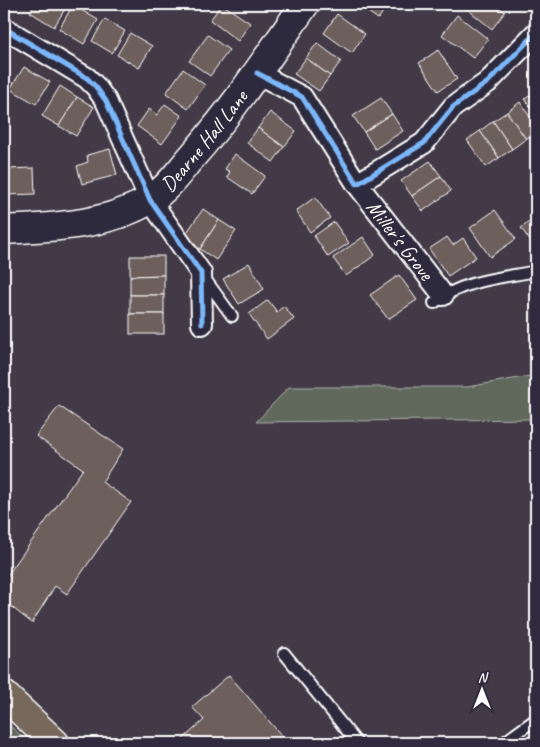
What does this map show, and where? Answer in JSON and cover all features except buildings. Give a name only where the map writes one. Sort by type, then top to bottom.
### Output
[{"type":"highway","points":[[4,695],[55,743]]},
{"type":"main road","name":"Dearne Hall Lane","points":[[4,230],[64,226],[105,219],[150,200],[165,190],[205,142],[257,73],[305,4]]},
{"type":"street","points":[[4,28],[87,78],[96,87],[106,101],[150,200]]},
{"type":"street","name":"Miller's Grove","points":[[357,184],[424,143],[453,107],[488,82],[536,33]]},
{"type":"street","name":"Miller's Grove","points":[[257,73],[302,98],[357,184],[439,299]]},
{"type":"street","name":"Dearne Hall Lane","points":[[150,200],[201,273]]},
{"type":"street","points":[[201,273],[202,324]]},
{"type":"lane","name":"Miller's Grove","points":[[439,299],[469,284],[536,271]]},
{"type":"lane","name":"Dearne Hall Lane","points":[[201,273],[232,316]]},
{"type":"lane","points":[[284,653],[357,743]]},
{"type":"lane","points":[[504,743],[536,719]]},
{"type":"green space","points":[[536,375],[536,419],[256,422],[289,387],[467,387]]},
{"type":"green space","points":[[4,720],[29,743],[4,743]]},
{"type":"cycle path","points":[[4,28],[87,78],[106,101],[150,200],[201,273],[202,324]]},
{"type":"cycle path","points":[[257,73],[302,97],[357,184],[424,143],[453,107],[488,82],[536,33]]}]
